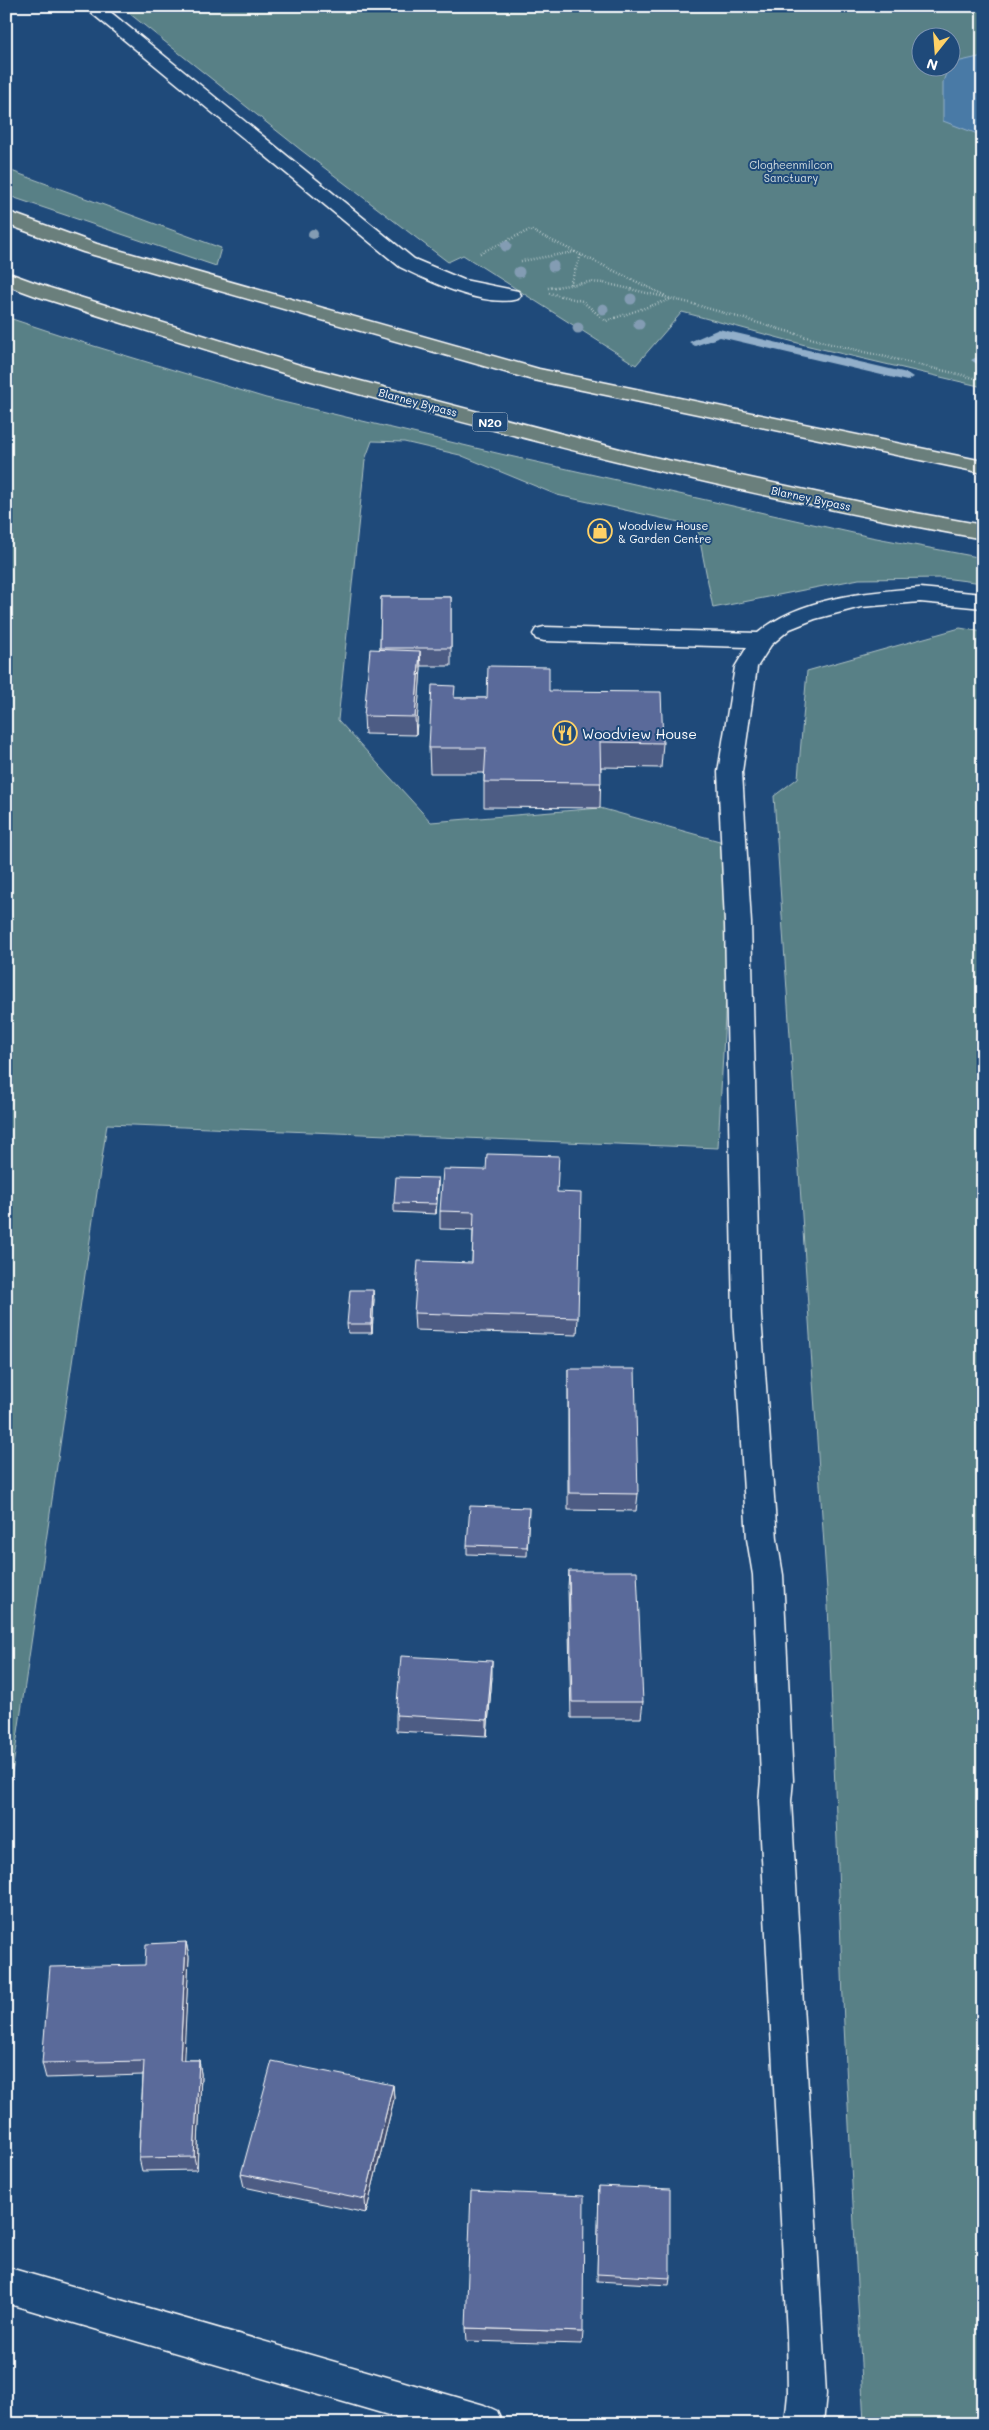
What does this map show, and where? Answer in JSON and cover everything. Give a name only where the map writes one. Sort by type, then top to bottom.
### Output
[{"type":"highway","points":[[6,217],[90,248],[536,375],[983,467]]},
{"type":"highway","name":"Blarney Bypass","points":[[6,278],[43,292],[296,370],[622,457],[888,515],[983,532]]},
{"type":"street","points":[[92,6],[407,263],[458,287],[483,294],[510,296]]},
{"type":"street","points":[[804,2424],[807,2394],[805,2335],[776,1800],[777,1780],[768,1575],[762,1539],[747,1316],[738,923],[730,772],[746,666],[763,640],[782,624],[807,614],[861,600],[920,595],[983,601]]},
{"type":"street","points":[[544,634],[763,640]]},
{"type":"street","points":[[6,2285],[484,2424]]},
{"type":"path","points":[[432,274],[530,230],[671,298]]},
{"type":"path","points":[[569,284],[582,255]]},
{"type":"path","points":[[510,296],[569,284],[604,282],[671,298],[831,344],[983,380]]},
{"type":"path","points":[[537,290],[582,301],[606,321],[671,298]]},
{"type":"green space","name":"Clogheenmilcon Sanctuary","points":[[120,6],[983,6],[983,387],[809,346],[682,312],[636,365],[463,255],[448,262],[301,150]]},
{"type":"green space","points":[[6,169],[221,248],[216,266],[6,195]]},
{"type":"green space","points":[[6,317],[94,346],[266,398],[505,455],[871,537],[983,558],[983,583],[943,578],[859,579],[713,608],[697,526],[557,495],[460,455],[404,442],[372,441],[365,460],[338,720],[431,822],[600,808],[734,845],[718,1148],[107,1124],[10,1787],[6,1786]]},
{"type":"green space","points":[[960,628],[983,632],[983,2424],[864,2424],[844,2025],[828,1605],[774,796],[798,778],[807,671]]},
{"type":"water","points":[[983,56],[983,136],[943,121],[943,82],[944,78],[962,78],[962,61]]},
{"type":"building","points":[[381,597],[451,597],[451,648],[380,648]]},
{"type":"building","points":[[370,649],[420,651],[415,717],[364,716]]},
{"type":"building","points":[[488,666],[549,667],[549,691],[661,692],[663,743],[600,742],[601,783],[484,782],[486,748],[429,748],[432,685],[455,686],[454,698],[487,698]]},
{"type":"building","points":[[487,1154],[559,1156],[557,1192],[581,1193],[578,1318],[414,1313],[418,1261],[472,1263],[474,1212],[440,1211],[443,1169],[486,1170]]},
{"type":"building","points":[[396,1177],[438,1178],[436,1204],[394,1203]]},
{"type":"building","points":[[350,1290],[373,1290],[371,1324],[347,1324]]},
{"type":"building","points":[[568,1369],[635,1369],[638,1494],[569,1493]]},
{"type":"building","points":[[470,1506],[529,1508],[527,1547],[467,1545]]},
{"type":"building","points":[[569,1571],[637,1571],[643,1702],[572,1702]]},
{"type":"building","points":[[401,1656],[492,1661],[487,1720],[396,1715]]},
{"type":"building","points":[[186,1942],[180,2060],[199,2060],[194,2157],[139,2158],[144,2061],[42,2063],[50,1967],[145,1965],[146,1944]]},
{"type":"building","points":[[272,2061],[393,2085],[365,2199],[241,2174]]},
{"type":"building","points":[[599,2186],[670,2189],[670,2278],[597,2274]]},
{"type":"building","points":[[471,2191],[584,2196],[583,2332],[466,2328]]},
{"type":"waterway","points":[[695,342],[719,333],[907,377]]},
{"type":"waterway","points":[[977,360],[983,358]]},
{"type":"place","name":"Woodview House & Garden Centre","points":[[600,531]]},
{"type":"place","name":"Woodview House","points":[[565,733]]}]
